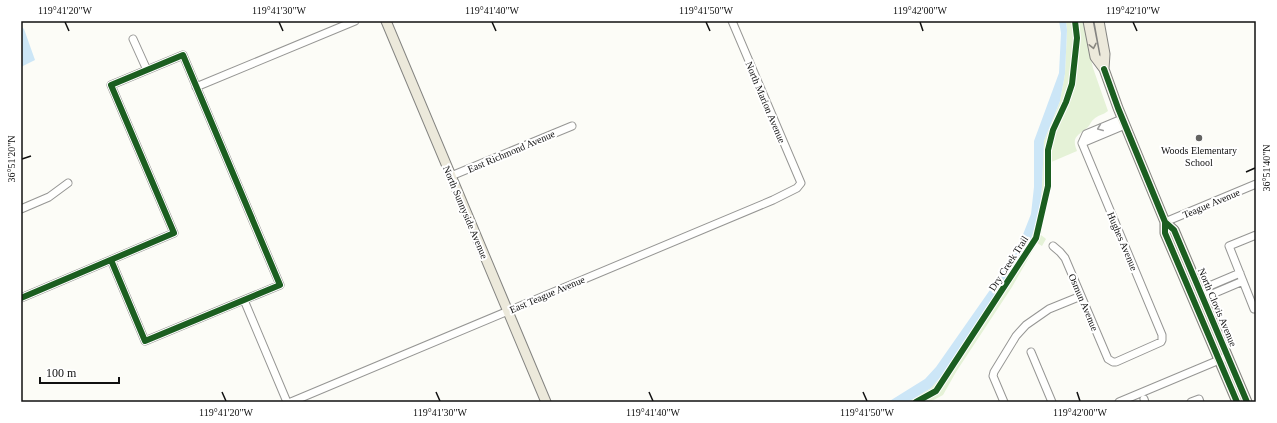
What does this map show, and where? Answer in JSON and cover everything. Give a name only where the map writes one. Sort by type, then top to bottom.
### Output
[{"type":"main road","name":"North Sunnyside Avenue","points":[[386,21],[546,402]]},
{"type":"main road","name":"North Clovis Avenue","points":[[1088,21],[1095,57],[1104,69],[1124,122],[1166,222],[1174,230],[1202,293],[1237,402]]},
{"type":"main road","name":"North Clovis Avenue","points":[[1099,21],[1105,54],[1104,69]]},
{"type":"main road","name":"North Clovis Avenue","points":[[1166,222],[1165,233],[1192,297],[1247,402]]},
{"type":"street","points":[[196,87],[356,21]]},
{"type":"street","name":"North Marion Avenue","points":[[732,21],[800,183]]},
{"type":"street","points":[[134,38],[147,70]]},
{"type":"street","points":[[21,298],[174,233],[111,85],[183,55],[280,285],[145,341],[111,260]]},
{"type":"street","name":"Hughes Avenue","points":[[1111,361],[1116,362],[1158,344],[1162,340],[1162,334],[1082,143],[1086,134],[1124,122]]},
{"type":"street","name":"East Richmond Avenue","points":[[451,176],[572,126]]},
{"type":"street","points":[[21,209],[49,197],[68,183]]},
{"type":"street","name":"East Teague Avenue","points":[[296,401],[507,310],[773,200],[797,188],[800,183]]},
{"type":"street","name":"Teague Avenue","points":[[1166,222],[1256,184]]},
{"type":"street","points":[[1255,308],[1229,246],[1256,235]]},
{"type":"street","name":"Osmun Avenue","points":[[1053,246],[1065,258],[1107,356],[1111,361]]},
{"type":"street","points":[[1192,297],[1202,293],[1207,287],[1240,273]]},
{"type":"street","points":[[1202,293],[1210,295],[1243,281]]},
{"type":"street","points":[[1004,402],[994,376],[994,372],[1016,336],[1026,325],[1049,309],[1081,296]]},
{"type":"street","points":[[244,300],[287,402]]},
{"type":"street","points":[[1031,352],[1052,402]]},
{"type":"street","points":[[1119,402],[1223,358]]},
{"type":"street","points":[[1191,402],[1200,400]]},
{"type":"green space","points":[[1066,21],[1083,21],[1093,68],[1108,111],[1092,121],[1088,127],[1076,137],[1075,146],[1077,151],[1049,163],[1049,187],[1041,235],[1046,239],[1042,246],[1037,243],[1012,287],[956,372],[943,395],[930,402],[908,402],[931,388],[944,373],[1031,239],[1039,215],[1044,141],[1060,101],[1065,74]]},
{"type":"water","points":[[1059,21],[1066,21],[1065,74],[1060,101],[1044,141],[1039,215],[1031,239],[944,373],[931,388],[908,402],[888,402],[925,379],[936,367],[999,277],[1022,237],[1031,214],[1034,187],[1034,141],[1059,73],[1061,33]]},
{"type":"water","points":[[21,26],[24,29],[35,60],[21,67]]},
{"type":"cycle path","name":"Dry Creek Trail","points":[[916,402],[936,391],[1036,238],[1048,186],[1048,150],[1053,130],[1066,102],[1072,84],[1077,38],[1075,21]]},
{"type":"cycle path","points":[[21,298],[174,233],[111,85],[183,55],[280,285],[145,341],[111,260]]},
{"type":"cycle path","points":[[1104,69],[1118,108],[1165,222],[1165,233],[1237,402]]},
{"type":"cycle path","points":[[1165,222],[1174,230],[1247,402]]},
{"type":"place","name":"Woods Elementary School","points":[[1199,138]]}]
